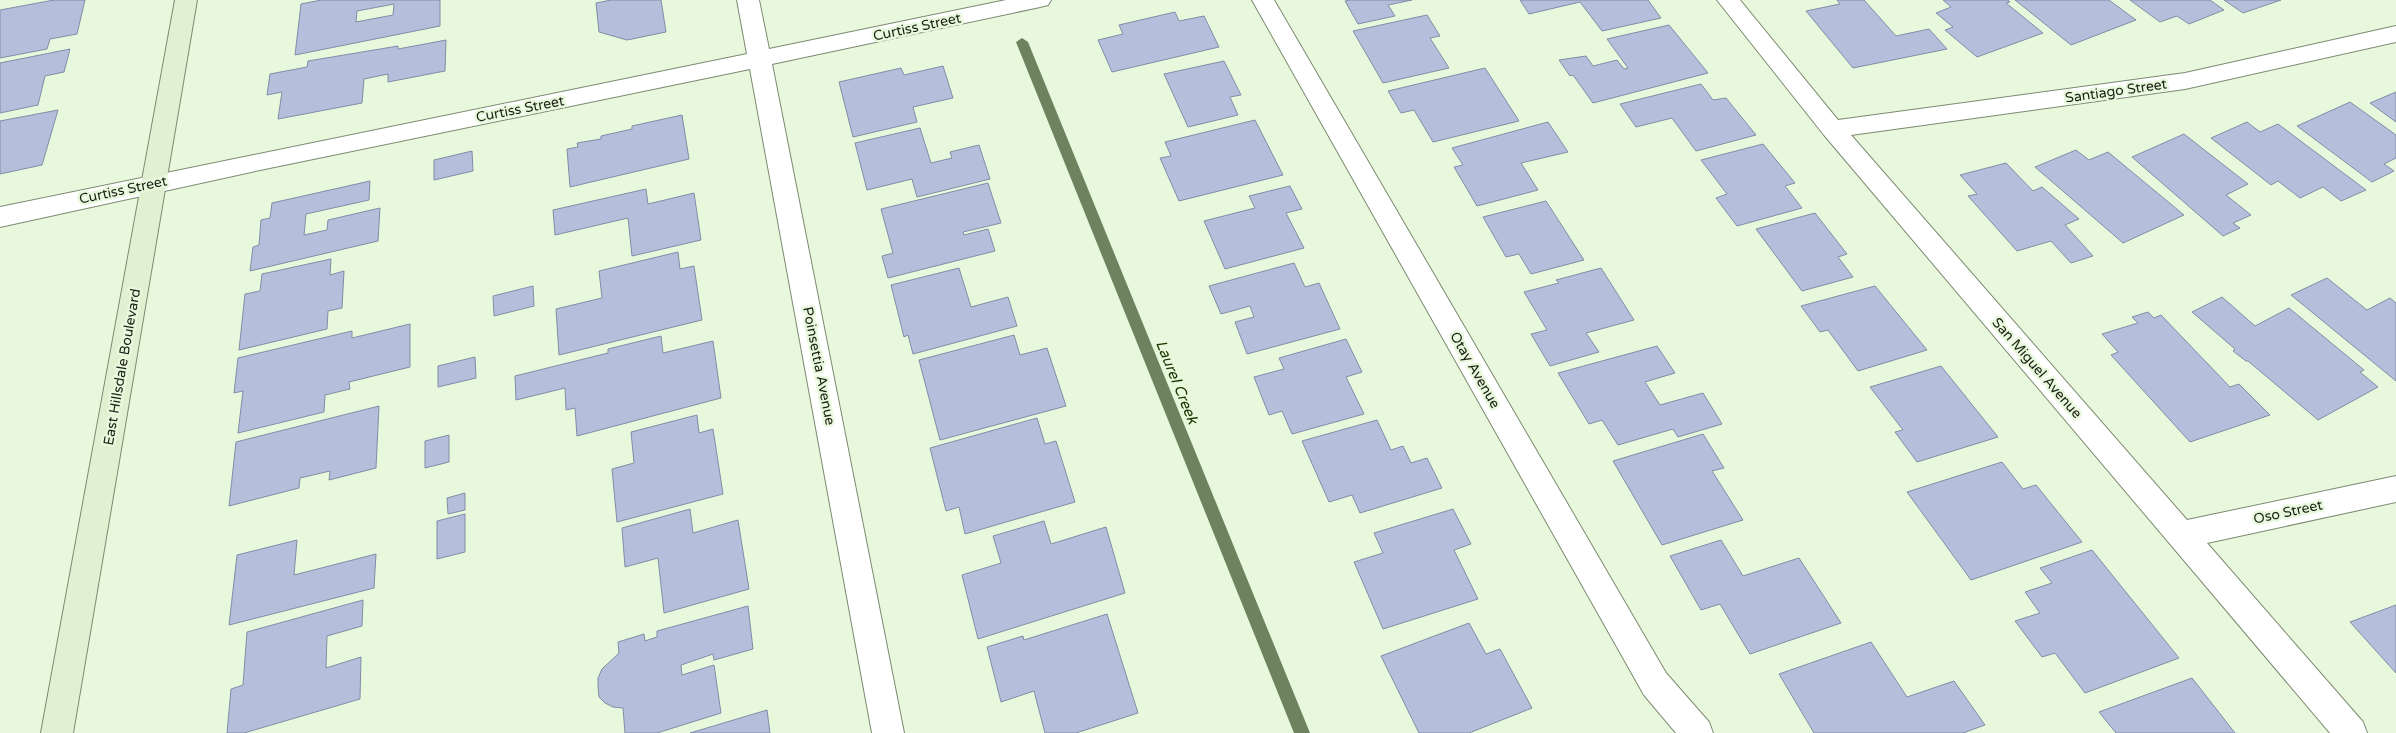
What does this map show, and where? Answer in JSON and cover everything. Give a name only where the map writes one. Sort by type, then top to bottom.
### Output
[{"type":"main road","name":"East Hillsdale Boulevard","points":[[57,733],[186,0]]},
{"type":"street","name":"Poinsettia Avenue","points":[[748,0],[761,60],[888,733]]},
{"type":"street","name":"Curtiss Street","points":[[0,217],[154,182],[761,60],[1040,0]]},
{"type":"street","name":"Otay Avenue","points":[[1263,0],[1655,684],[1697,733]]},
{"type":"street","name":"San Miguel Avenue","points":[[1728,0],[1832,129],[2351,733]]},
{"type":"street","name":"Santiago Street","points":[[1832,129],[2185,82],[2396,34]]},
{"type":"street","name":"Oso Street","points":[[2180,535],[2396,489]]},
{"type":"building","points":[[54,0],[85,0],[77,34],[50,39],[47,49],[0,58],[0,10]]},
{"type":"building","points":[[321,0],[440,0],[440,26],[295,55],[301,4]],"holes":[[[394,4],[393,15],[356,22],[357,11]]]},
{"type":"building","points":[[611,0],[661,0],[666,32],[627,40],[599,32],[596,3]]},
{"type":"building","points":[[1412,0],[1388,5],[1395,16],[1358,24],[1345,1]]},
{"type":"building","points":[[1520,0],[1648,0],[1661,18],[1602,31],[1580,2],[1529,14]]},
{"type":"building","points":[[1837,0],[1864,0],[1896,36],[1929,29],[1947,49],[1853,68],[1806,11],[1840,4]]},
{"type":"building","points":[[1943,0],[2008,0],[2010,2],[2006,3],[2043,33],[1977,57],[1945,30],[1953,27],[1936,13],[1951,7]]},
{"type":"building","points":[[2015,0],[2109,0],[2136,20],[2071,45]]},
{"type":"building","points":[[2130,0],[2210,0],[2224,10],[2189,24],[2177,16],[2160,22]]},
{"type":"building","points":[[2224,0],[2281,0],[2243,13]]},
{"type":"building","points":[[1175,12],[1179,21],[1204,16],[1219,47],[1112,72],[1098,40],[1123,34],[1119,25]]},
{"type":"building","points":[[1427,15],[1440,36],[1430,38],[1449,68],[1383,83],[1353,31]]},
{"type":"building","points":[[1669,25],[1708,73],[1593,103],[1573,75],[1570,76],[1559,60],[1586,56],[1593,66],[1617,60],[1624,69],[1628,68],[1607,39]]},
{"type":"building","points":[[446,40],[445,71],[388,82],[388,74],[364,79],[362,103],[278,119],[282,92],[267,95],[270,74],[307,67],[308,61],[398,46],[398,49]]},
{"type":"building","points":[[70,49],[64,72],[45,76],[38,105],[0,113],[0,63]]},
{"type":"building","points":[[1224,61],[1241,95],[1230,97],[1238,115],[1188,127],[1164,74]]},
{"type":"building","points":[[943,66],[953,98],[913,107],[917,122],[853,137],[839,82],[901,68],[904,75]]},
{"type":"building","points":[[1485,68],[1519,121],[1433,142],[1414,110],[1401,113],[1388,91]]},
{"type":"building","points":[[1701,84],[1713,100],[1726,98],[1756,135],[1696,151],[1672,118],[1636,127],[1620,104]]},
{"type":"building","points":[[2396,92],[2396,122],[2370,103]]},
{"type":"building","points":[[2350,102],[2396,135],[2396,158],[2384,164],[2394,171],[2372,182],[2297,126]]},
{"type":"building","points":[[58,110],[42,165],[0,174],[0,121]]},
{"type":"building","points":[[682,115],[689,159],[570,187],[567,149],[578,147],[577,143],[601,139],[601,136],[632,129],[632,126]]},
{"type":"building","points":[[1255,120],[1283,175],[1179,201],[1160,158],[1171,156],[1165,142]]},
{"type":"building","points":[[1548,122],[1568,152],[1521,163],[1538,190],[1477,206],[1454,167],[1463,165],[1452,148]]},
{"type":"building","points":[[2247,122],[2260,132],[2278,124],[2366,190],[2341,201],[2323,187],[2300,198],[2278,181],[2271,185],[2211,138]]},
{"type":"building","points":[[920,128],[931,163],[952,158],[950,152],[979,145],[990,179],[917,197],[912,179],[867,190],[855,143]]},
{"type":"building","points":[[2184,134],[2248,184],[2226,195],[2251,215],[2233,223],[2240,228],[2223,236],[2132,157]]},
{"type":"building","points":[[1763,144],[1795,183],[1785,186],[1802,208],[1737,226],[1716,198],[1727,194],[1701,160]]},
{"type":"building","points":[[2076,150],[2089,160],[2108,152],[2184,215],[2123,243],[2035,167]]},
{"type":"building","points":[[472,151],[473,171],[434,180],[434,160]]},
{"type":"building","points":[[2006,163],[2033,191],[2042,187],[2079,219],[2065,225],[2093,256],[2071,263],[2051,241],[2017,251],[1968,196],[1977,194],[1960,175]]},
{"type":"building","points":[[370,181],[369,200],[306,214],[304,235],[327,230],[328,220],[380,208],[378,241],[250,271],[253,247],[259,245],[261,220],[270,218],[272,203]]},
{"type":"building","points":[[988,183],[1001,223],[963,232],[964,235],[988,229],[995,251],[888,278],[882,256],[893,253],[881,209]]},
{"type":"building","points":[[1290,186],[1302,209],[1286,213],[1304,248],[1225,269],[1204,221],[1255,208],[1249,196]]},
{"type":"building","points":[[646,189],[648,204],[694,193],[701,240],[632,256],[628,218],[555,235],[553,210]]},
{"type":"building","points":[[1546,201],[1584,260],[1531,274],[1519,254],[1506,257],[1483,217]]},
{"type":"building","points":[[1815,213],[1847,254],[1838,257],[1853,277],[1802,291],[1756,229]]},
{"type":"building","points":[[678,252],[680,269],[694,266],[702,320],[559,355],[556,309],[602,298],[599,271]]},
{"type":"building","points":[[331,259],[330,275],[344,271],[342,308],[328,311],[327,329],[239,350],[245,294],[260,291],[262,274]]},
{"type":"building","points":[[1294,263],[1305,287],[1319,283],[1340,329],[1247,354],[1235,322],[1254,317],[1250,306],[1221,314],[1209,286]]},
{"type":"building","points":[[959,268],[971,307],[1008,297],[1017,326],[913,354],[908,335],[904,337],[891,285]]},
{"type":"building","points":[[1601,268],[1634,320],[1586,333],[1599,352],[1550,366],[1531,334],[1547,330],[1524,292],[1559,283],[1556,280]]},
{"type":"building","points":[[2327,278],[2367,310],[2390,298],[2396,303],[2396,381],[2291,295]]},
{"type":"building","points":[[533,286],[534,306],[494,316],[493,296]]},
{"type":"building","points":[[1875,286],[1927,350],[1858,371],[1828,330],[1820,332],[1801,306]]},
{"type":"building","points":[[2222,297],[2255,326],[2289,308],[2364,370],[2360,372],[2378,387],[2318,420],[2248,361],[2233,351],[2235,349],[2192,312]]},
{"type":"building","points":[[2148,312],[2154,318],[2161,315],[2230,387],[2239,384],[2270,415],[2190,442],[2111,355],[2118,352],[2102,334],[2138,323],[2132,317]]},
{"type":"building","points":[[410,324],[410,367],[349,382],[350,389],[325,395],[324,412],[238,433],[243,391],[234,393],[238,358],[352,331],[352,338]]},
{"type":"building","points":[[1014,335],[1020,355],[1047,348],[1066,406],[940,440],[919,360]]},
{"type":"building","points":[[661,336],[663,353],[713,341],[721,398],[577,436],[575,408],[566,410],[565,388],[516,400],[515,376],[608,353],[608,349]]},
{"type":"building","points":[[1346,339],[1362,372],[1346,377],[1364,414],[1292,434],[1282,411],[1269,415],[1254,377],[1284,369],[1279,358]]},
{"type":"building","points":[[1657,346],[1675,373],[1645,382],[1660,405],[1703,393],[1722,424],[1678,437],[1673,429],[1618,445],[1602,420],[1589,424],[1558,373]]},
{"type":"building","points":[[475,357],[476,378],[438,387],[438,366]]},
{"type":"building","points":[[1941,366],[1998,437],[1917,462],[1895,432],[1903,430],[1870,387]]},
{"type":"building","points":[[379,406],[376,468],[329,480],[330,471],[300,478],[299,488],[229,506],[236,442]]},
{"type":"building","points":[[697,415],[699,433],[713,429],[723,494],[617,522],[612,469],[634,463],[631,432]]},
{"type":"building","points":[[1037,418],[1045,444],[1056,441],[1075,502],[965,534],[959,507],[946,511],[930,448]]},
{"type":"building","points":[[1377,420],[1391,450],[1403,446],[1411,463],[1427,458],[1442,488],[1360,513],[1352,495],[1329,502],[1302,441]]},
{"type":"building","points":[[1703,434],[1724,468],[1712,471],[1743,520],[1662,545],[1613,461]]},
{"type":"building","points":[[449,435],[449,462],[425,468],[425,441]]},
{"type":"building","points":[[2002,462],[2023,489],[2036,485],[2082,542],[1971,580],[1907,492]]},
{"type":"building","points":[[465,493],[465,510],[448,514],[447,498]]},
{"type":"building","points":[[690,509],[693,533],[738,520],[749,589],[664,613],[658,558],[625,567],[622,528]]},
{"type":"building","points":[[1453,509],[1471,544],[1454,550],[1478,599],[1383,629],[1354,562],[1383,553],[1374,533]]},
{"type":"building","points":[[465,514],[465,552],[437,559],[437,521]]},
{"type":"building","points":[[1044,521],[1051,544],[1106,527],[1125,593],[978,639],[962,575],[1001,563],[993,536]]},
{"type":"building","points":[[297,540],[294,575],[376,554],[374,588],[229,625],[237,555]]},
{"type":"building","points":[[1721,540],[1743,576],[1799,558],[1841,623],[1750,654],[1720,604],[1701,610],[1670,556]]},
{"type":"building","points":[[2092,550],[2179,658],[2085,693],[2055,653],[2042,657],[2015,621],[2040,613],[2025,592],[2052,583],[2040,568]]},
{"type":"building","points":[[363,600],[362,626],[327,636],[326,668],[361,657],[360,699],[244,733],[227,733],[231,689],[243,685],[247,632]]},
{"type":"building","points":[[2396,605],[2396,673],[2350,622]]},
{"type":"building","points":[[748,606],[753,649],[714,660],[713,654],[681,665],[682,675],[714,665],[721,713],[657,733],[625,733],[623,708],[613,707],[605,703],[599,697],[598,687],[598,678],[602,669],[619,653],[618,642],[644,634],[645,641],[657,637],[657,631]]},
{"type":"building","points":[[1107,614],[1138,713],[1076,733],[1045,733],[1034,691],[1001,702],[987,647],[1023,636],[1024,640]]},
{"type":"building","points":[[1469,623],[1486,654],[1500,649],[1532,708],[1469,733],[1419,733],[1381,656]]},
{"type":"building","points":[[1871,642],[1907,697],[1954,681],[1985,725],[1963,733],[1814,733],[1779,674]]},
{"type":"building","points":[[2192,678],[2235,733],[2116,733],[2099,712]]},
{"type":"building","points":[[767,710],[770,733],[690,733]]},
{"type":"waterway","name":"Laurel Creek","points":[[1022,42],[1302,733]]}]
